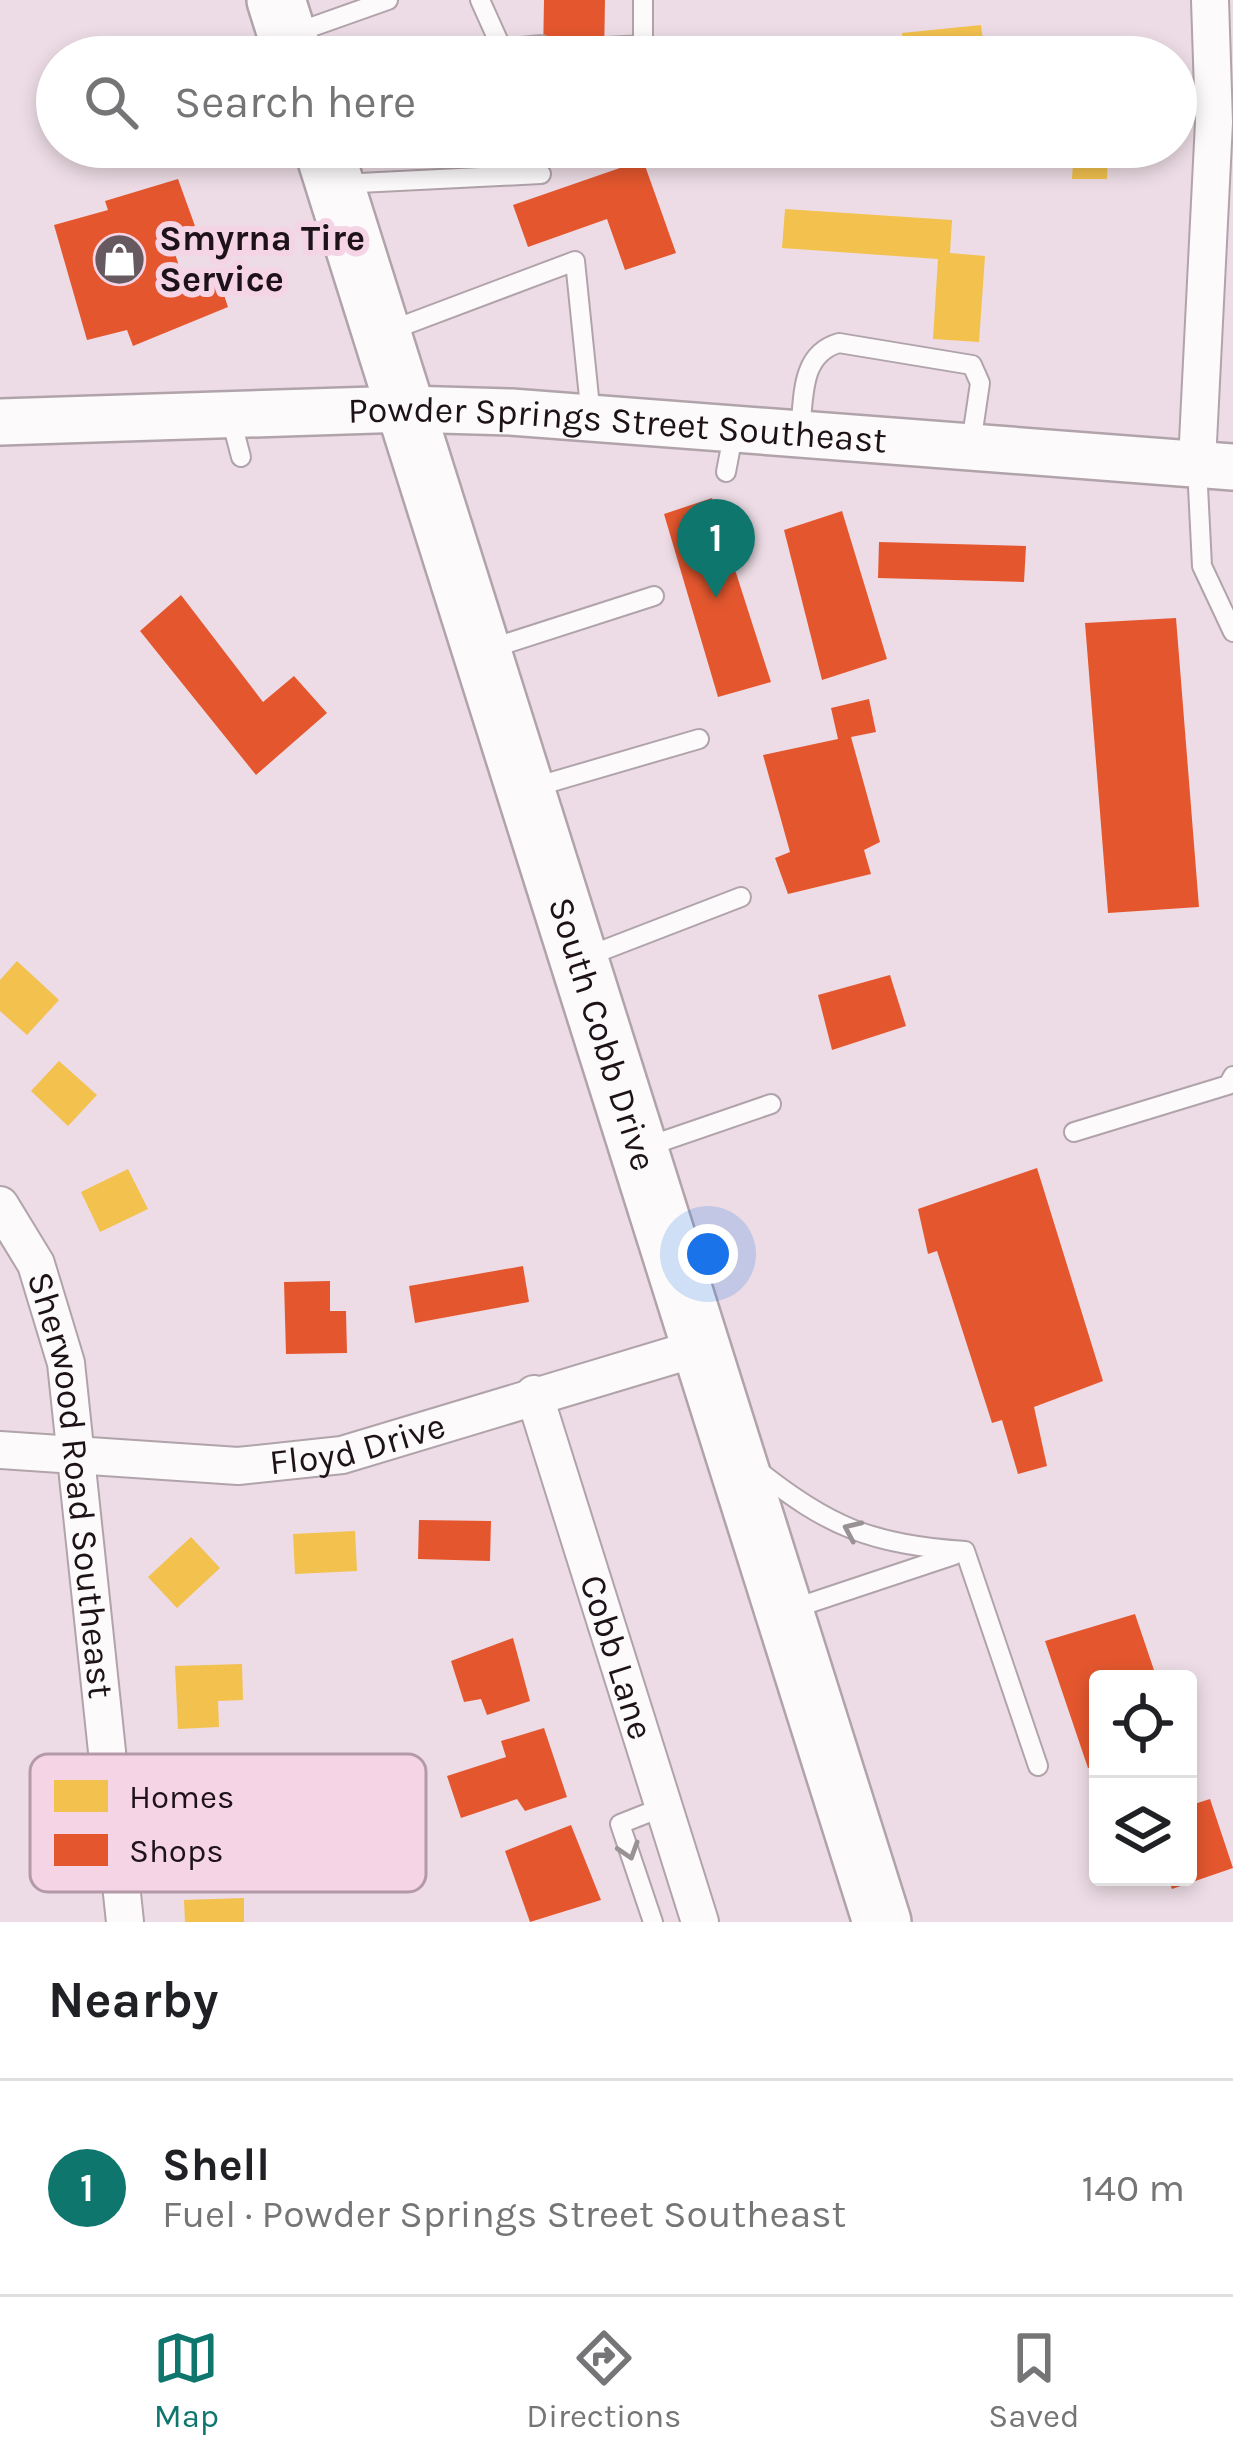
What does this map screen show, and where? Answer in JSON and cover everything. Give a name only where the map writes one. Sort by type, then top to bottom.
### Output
[{"type":"main road","name":"South Cobb Drive","points":[[330,168],[882,1922]]},
{"type":"street","points":[[1210,0],[1215,464]]},
{"type":"street","name":"Powder Springs Street Southeast","points":[[0,422],[235,436],[406,410],[734,426],[1215,464]]},
{"type":"street","name":"Sherwood Road Southeast","points":[[0,1205],[36,1264],[66,1363],[106,1754]]},
{"type":"street","name":"Floyd Drive","points":[[0,1450],[238,1466],[342,1455],[701,1346]]},
{"type":"street","name":"Cobb Lane","points":[[534,1394],[700,1922]]},
{"type":"street","name":"Sherwood Road Southeast","points":[[122,1892],[125,1922]]},
{"type":"lane","points":[[286,31],[388,0]]},
{"type":"lane","points":[[480,0],[496,36]]},
{"type":"lane","points":[[643,0],[643,36]]},
{"type":"lane","points":[[390,168],[542,173]]},
{"type":"lane","points":[[382,334],[575,261],[591,417]]},
{"type":"lane","points":[[800,432],[811,362],[821,348],[839,343],[972,365],[980,383],[971,444]]},
{"type":"lane","points":[[726,472],[734,426]]},
{"type":"lane","points":[[1215,464],[1202,566],[1233,632]]},
{"type":"lane","points":[[482,652],[654,596]]},
{"type":"lane","points":[[525,789],[699,739]]},
{"type":"lane","points":[[579,959],[741,896]]},
{"type":"lane","points":[[1075,1132],[1191,1099],[1228,1085],[1233,1076]]},
{"type":"lane","points":[[639,1149],[771,1104]]},
{"type":"lane","points":[[733,1450],[792,1497],[855,1532],[892,1545],[970,1548]]},
{"type":"lane","points":[[784,1612],[970,1548]]},
{"type":"lane","points":[[970,1548],[1038,1766]]},
{"type":"lane","points":[[653,1922],[620,1824],[663,1807]]},
{"type":"building: Homes","points":[[981,25],[982,36],[902,36]]},
{"type":"building: Homes","points":[[1073,168],[1107,168],[1107,179],[1072,179]]},
{"type":"building: Homes","points":[[785,209],[952,220],[950,253],[985,256],[979,342],[933,339],[938,259],[782,248]]},
{"type":"building: Homes","points":[[17,961],[59,1000],[27,1035],[0,1011],[0,980]]},
{"type":"building: Homes","points":[[59,1061],[97,1095],[68,1126],[31,1091]]},
{"type":"building: Homes","points":[[128,1169],[148,1209],[100,1232],[81,1192]]},
{"type":"building: Homes","points":[[355,1531],[357,1571],[295,1574],[293,1534]]},
{"type":"building: Homes","points":[[191,1537],[220,1568],[177,1608],[148,1577]]},
{"type":"building: Homes","points":[[242,1664],[243,1700],[218,1701],[219,1727],[178,1729],[175,1666]]},
{"type":"building: Homes","points":[[244,1898],[244,1922],[185,1922],[184,1900]]},
{"type":"building: Shops","points":[[544,0],[605,0],[604,36],[543,36]]},
{"type":"building: Shops","points":[[620,168],[646,168],[676,253],[625,270],[607,219],[528,247],[513,205]]},
{"type":"building: Shops","name":"Smyrna Tire Service","points":[[178,179],[195,226],[169,235],[187,291],[220,283],[228,307],[133,346],[127,330],[87,340],[54,225],[108,210],[105,201]]},
{"type":"building: Shops","points":[[712,498],[771,682],[718,697],[664,514]]},
{"type":"building: Shops","points":[[842,511],[887,659],[822,680],[784,530]]},
{"type":"building: Shops","points":[[879,542],[1026,546],[1024,582],[878,578]]},
{"type":"building: Shops","points":[[181,595],[263,702],[294,676],[327,713],[256,775],[140,631]]},
{"type":"building: Shops","points":[[1176,618],[1199,907],[1108,913],[1085,623]]},
{"type":"building: Shops","points":[[869,699],[876,732],[851,737],[880,842],[864,850],[871,874],[788,894],[775,858],[790,852],[763,755],[838,739],[831,708]]},
{"type":"building: Shops","points":[[890,975],[906,1026],[832,1050],[818,995]]},
{"type":"building: Shops","points":[[1037,1168],[1103,1381],[1034,1407],[1047,1466],[1018,1474],[1002,1420],[992,1423],[937,1251],[928,1254],[918,1209]]},
{"type":"building: Shops","points":[[523,1266],[529,1302],[415,1323],[409,1286]]},
{"type":"building: Shops","points":[[330,1281],[330,1311],[346,1311],[347,1353],[286,1354],[284,1282]]},
{"type":"building: Shops","points":[[419,1520],[491,1521],[490,1561],[418,1559]]},
{"type":"building: Shops","points":[[1135,1614],[1154,1670],[1089,1670],[1089,1768],[1088,1768],[1045,1641]]},
{"type":"building: Shops","points":[[513,1638],[530,1701],[487,1715],[481,1699],[464,1702],[451,1661]]},
{"type":"building: Shops","points":[[544,1728],[567,1797],[525,1811],[517,1799],[461,1818],[447,1776],[506,1757],[501,1741]]},
{"type":"building: Shops","points":[[1210,1799],[1233,1868],[1197,1880],[1197,1803]]},
{"type":"building: Shops","points":[[571,1825],[601,1900],[530,1922],[505,1851]]},
{"type":"place","name":"Smyrna Tire Service","points":[[120,259]]},
{"type":"place","name":"Shell","points":[[716,598]]}]
